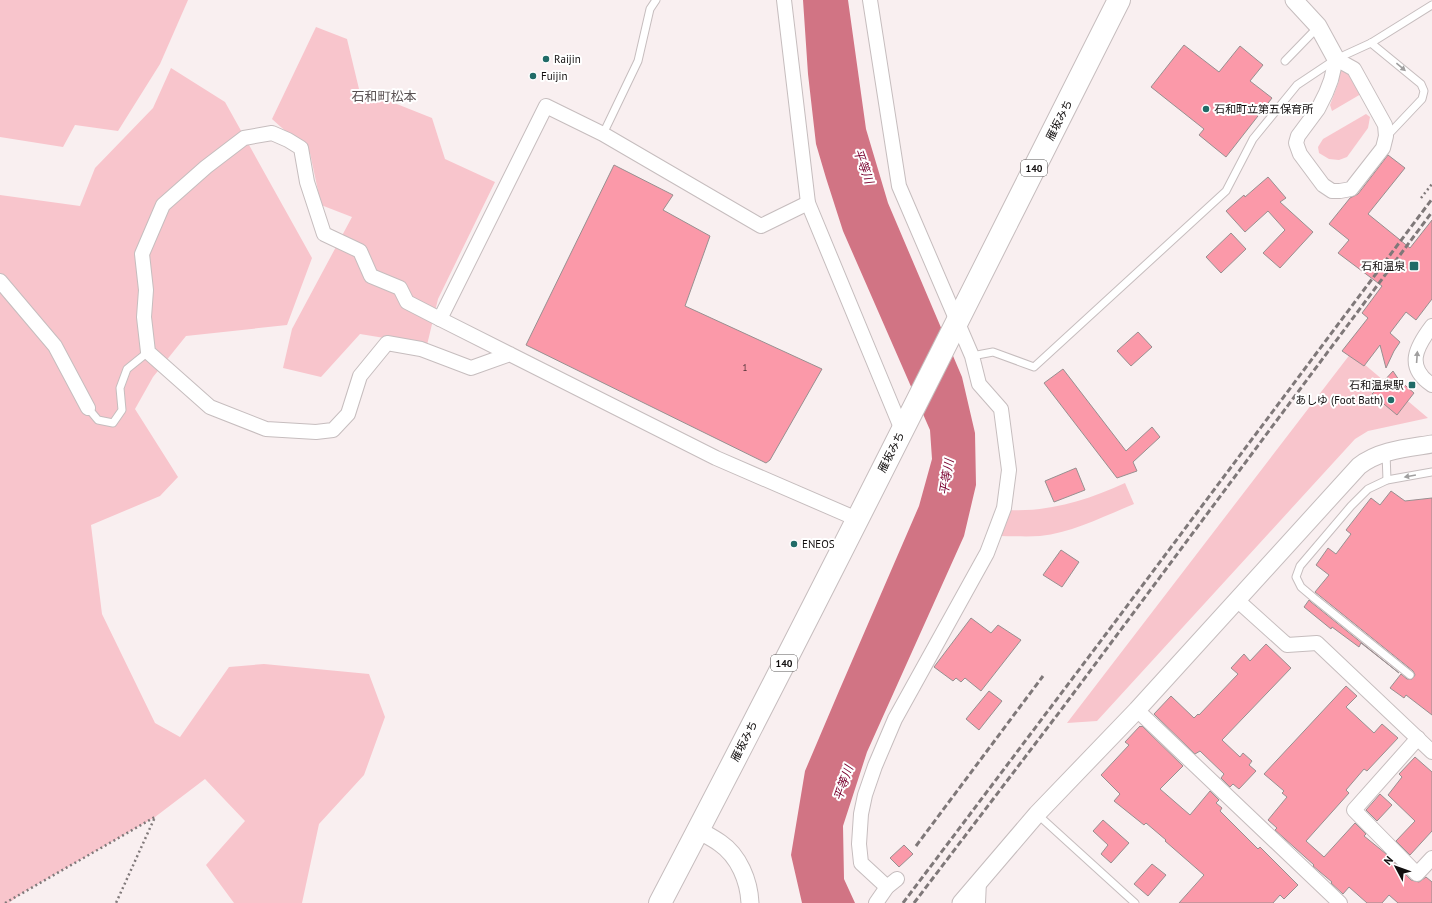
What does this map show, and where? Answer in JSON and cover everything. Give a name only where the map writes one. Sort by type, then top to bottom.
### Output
[{"type":"highway","name":"雁坂みち","points":[[660,903],[954,329],[1119,0]]},
{"type":"street","points":[[784,0],[808,203],[904,426]]},
{"type":"street","points":[[870,0],[899,186],[954,329],[972,356],[979,384],[1001,409],[1009,470],[1004,508],[987,553],[895,719],[875,766],[865,795],[859,829],[861,863],[892,883],[876,902]]},
{"type":"street","points":[[1294,0],[1318,26],[1336,59],[1354,70],[1385,126],[1386,136],[1383,148],[1351,189],[1340,191],[1332,191],[1323,184],[1300,154],[1296,143],[1298,136],[1326,94],[1336,59]]},
{"type":"street","points":[[440,319],[546,106],[603,134],[761,226],[808,203]]},
{"type":"street","points":[[510,354],[471,368],[421,348],[387,343],[360,376],[348,414],[333,430],[316,432],[266,429],[210,407],[148,352],[144,318],[146,290],[142,254],[163,205],[206,167],[244,138],[272,133],[301,148],[307,182],[324,234],[360,252],[371,276],[400,288],[407,302],[440,319],[510,354],[716,458],[857,519]]},
{"type":"street","points":[[0,281],[55,346],[88,408]]},
{"type":"street","points":[[1432,326],[1418,347],[1416,358],[1419,374],[1432,385]]},
{"type":"street","points":[[961,903],[979,880],[1037,814],[1137,710],[1359,466],[1368,458],[1403,448],[1432,444]]},
{"type":"street","points":[[1237,600],[1287,645],[1317,643],[1432,752]]},
{"type":"street","points":[[1137,710],[1340,903]]},
{"type":"street","points":[[1418,738],[1354,810],[1417,874],[1432,858]]},
{"type":"street","points":[[698,830],[721,844],[737,860],[746,880],[750,903]]},
{"type":"street","points":[[978,903],[979,880]]},
{"type":"lane","points":[[603,134],[638,61],[650,9],[656,0]]},
{"type":"lane","points":[[972,356],[993,352],[1034,367],[1226,191],[1253,139],[1297,85],[1336,59],[1372,42],[1432,5]]},
{"type":"lane","points":[[1285,61],[1318,26]]},
{"type":"lane","points":[[1372,42],[1422,84],[1424,91],[1422,99],[1386,136]]},
{"type":"lane","points":[[88,408],[98,420],[113,422],[122,410],[120,388],[127,369],[148,352]]},
{"type":"lane","points":[[1386,453],[1388,480]]},
{"type":"lane","points":[[1410,675],[1301,587],[1296,577],[1300,566],[1351,506],[1368,489],[1388,480],[1432,472]]},
{"type":"lane","points":[[1037,814],[1135,903]]},
{"type":"path","points":[[1421,198],[1432,184]]},
{"type":"path","points":[[5,903],[155,816],[116,903]]},
{"type":"shaded area","points":[[0,0],[188,0],[160,64],[118,131],[75,125],[63,147],[0,137]]},
{"type":"shaded area","points":[[316,27],[347,39],[359,89],[432,118],[445,159],[495,182],[438,299],[427,345],[360,334],[321,377],[283,368],[292,329],[352,217],[321,205],[310,153],[272,119]]},
{"type":"shaded area","points":[[1341,66],[1351,72],[1361,94],[1332,111],[1330,105],[1339,81],[1338,69]]},
{"type":"shaded area","points":[[171,68],[225,102],[312,258],[287,325],[186,336],[153,377],[135,409],[178,477],[160,496],[91,525],[102,614],[155,723],[180,737],[229,667],[264,664],[369,674],[385,717],[364,775],[319,824],[302,903],[234,903],[206,865],[245,821],[205,779],[155,817],[22,893],[9,903],[0,903],[0,195],[80,206],[95,168],[153,108]]},
{"type":"shaded area","points":[[1366,114],[1370,117],[1368,128],[1347,157],[1339,160],[1329,159],[1319,153],[1318,147],[1323,139]]},
{"type":"shaded area","points":[[1351,353],[1428,418],[1368,431],[1355,439],[1097,721],[1067,723]]},
{"type":"shaded area","points":[[1125,483],[1134,504],[1100,519],[1076,528],[1052,534],[1040,536],[999,536],[1009,510],[1039,509],[1068,504],[1097,495]]},
{"type":"water","name":"平等川","points":[[803,0],[848,0],[866,129],[888,203],[962,377],[975,433],[976,485],[964,536],[867,752],[843,826],[844,879],[855,903],[802,903],[791,855],[805,771],[919,506],[932,459],[930,430],[843,231],[816,144],[808,74]]},
{"type":"building","points":[[1184,45],[1219,72],[1240,46],[1263,65],[1250,81],[1272,98],[1226,157],[1199,135],[1204,129],[1151,87]]},
{"type":"building","points":[[1388,155],[1405,168],[1368,214],[1410,248],[1432,220],[1432,299],[1416,320],[1406,312],[1390,333],[1400,342],[1386,368],[1380,345],[1364,366],[1342,351],[1368,318],[1362,313],[1382,286],[1338,253],[1349,240],[1329,224],[1350,198],[1358,194]]},
{"type":"building","points":[[614,165],[673,195],[663,210],[710,236],[685,306],[822,369],[770,460],[766,463],[526,345]]},
{"type":"building","points":[[1268,177],[1286,198],[1280,202],[1313,232],[1280,268],[1263,253],[1285,230],[1268,211],[1245,232],[1226,211]]},
{"type":"building","points":[[1231,233],[1246,249],[1221,273],[1206,257]]},
{"type":"building","points":[[1138,332],[1152,347],[1131,366],[1117,351]]},
{"type":"building","points":[[1063,369],[1126,451],[1152,427],[1160,437],[1133,462],[1137,471],[1117,478],[1044,383]]},
{"type":"building","points":[[1393,371],[1399,380],[1414,393],[1397,415],[1372,394]]},
{"type":"building","points":[[1076,468],[1085,490],[1054,502],[1045,481]]},
{"type":"building","points":[[1391,491],[1405,501],[1432,498],[1432,715],[1406,695],[1404,698],[1390,688],[1401,674],[1407,679],[1412,679],[1415,675],[1413,671],[1315,592],[1329,575],[1316,565],[1328,548],[1336,554],[1351,534],[1346,530],[1371,498],[1380,505]]},
{"type":"building","points":[[1061,550],[1079,562],[1062,587],[1043,575]]},
{"type":"building","points":[[1309,600],[1399,673],[1361,643],[1359,647],[1332,627],[1331,629],[1304,607]]},
{"type":"building","points":[[971,618],[991,633],[998,625],[1021,640],[981,691],[965,678],[961,682],[956,678],[953,681],[934,667]]},
{"type":"building","points":[[1266,644],[1291,668],[1222,740],[1240,757],[1243,753],[1252,761],[1249,765],[1256,771],[1239,789],[1233,784],[1230,787],[1221,778],[1224,774],[1200,751],[1195,754],[1154,714],[1171,696],[1194,718],[1198,714],[1199,715],[1238,674],[1231,668],[1244,654],[1250,661]]},
{"type":"building","points":[[1346,686],[1357,696],[1346,707],[1374,733],[1382,724],[1398,738],[1367,771],[1364,769],[1346,790],[1349,793],[1306,841],[1324,857],[1355,823],[1366,834],[1364,836],[1385,853],[1411,880],[1419,882],[1426,877],[1432,882],[1432,903],[1398,903],[1389,895],[1382,903],[1367,903],[1349,887],[1343,894],[1331,883],[1332,882],[1313,866],[1314,865],[1275,830],[1277,828],[1268,820],[1287,797],[1282,793],[1284,791],[1264,774]]},
{"type":"building","points":[[989,691],[1002,701],[979,730],[966,719]]},
{"type":"building","points":[[1140,726],[1142,726],[1183,766],[1160,789],[1190,815],[1210,791],[1219,800],[1216,803],[1222,808],[1220,811],[1258,849],[1260,847],[1298,885],[1284,899],[1280,895],[1273,903],[1179,903],[1204,875],[1146,823],[1144,825],[1114,801],[1120,794],[1101,775],[1129,745],[1125,742]]},
{"type":"building","points":[[1415,757],[1432,772],[1432,831],[1410,855],[1396,841],[1415,821],[1388,795],[1402,777],[1399,774]]},
{"type":"building","points":[[1380,794],[1392,805],[1377,821],[1366,810]]},
{"type":"building","points":[[1103,820],[1129,843],[1111,863],[1101,854],[1108,845],[1093,831]]},
{"type":"building","points":[[904,845],[913,854],[899,867],[890,858]]},
{"type":"building","points":[[1152,864],[1166,875],[1148,896],[1134,884]]},
{"type":"railway","points":[[903,903],[1432,199]]},
{"type":"railway","points":[[914,903],[1064,706],[1432,212]]},
{"type":"railway","points":[[916,846],[1043,676]]},
{"type":"place","name":"Raijin","points":[[546,59]]},
{"type":"place","name":"Fuijin","points":[[533,76]]},
{"type":"place","name":"石和町立第五保育所","points":[[1206,109]]},
{"type":"place","name":"石和温泉","points":[[1414,266]]},
{"type":"place","name":"石和温泉駅","points":[[1412,385]]},
{"type":"place","name":"あしゆ (Foot Bath)","points":[[1391,400]]},
{"type":"place","name":"ENEOS","points":[[794,544]]},
{"type":"district","name":"石和町松本","points":[[384,96]]}]
